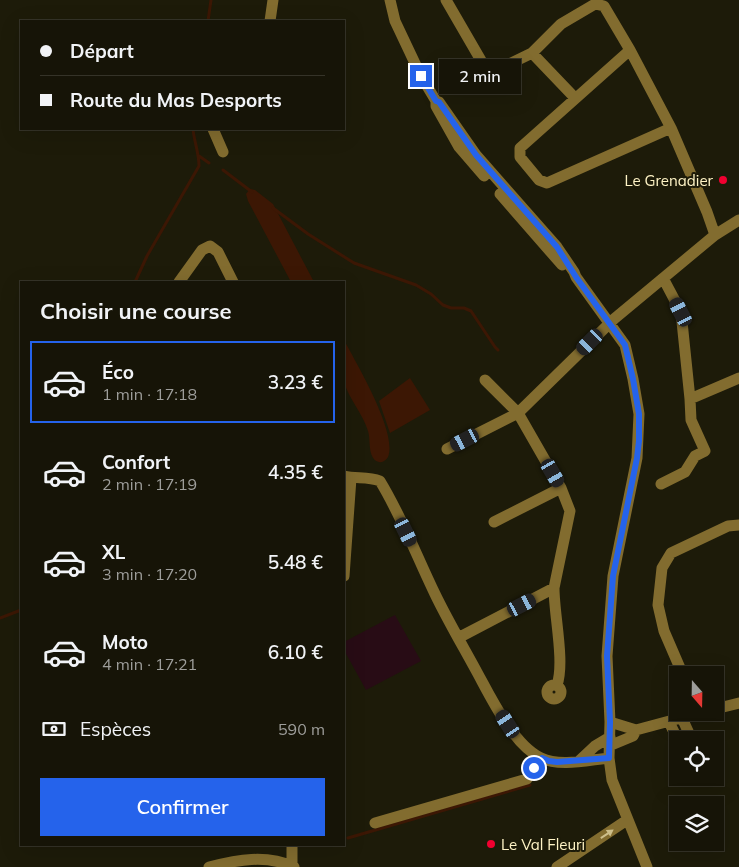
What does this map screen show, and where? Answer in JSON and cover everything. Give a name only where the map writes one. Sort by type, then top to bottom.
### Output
[{"type":"street","points":[[270,20],[274,0]]},
{"type":"street","points":[[382,0],[388,13],[395,21]]},
{"type":"street","points":[[390,0],[395,21],[421,76],[436,101],[436,106],[455,133],[464,153],[535,227],[570,274],[576,277],[625,345],[639,414],[637,458],[613,576],[607,656],[610,722],[609,747],[612,780],[647,867]]},
{"type":"street","points":[[446,0],[486,69],[498,70],[532,53],[561,24],[596,4],[604,6],[630,50],[671,128],[715,235]]},
{"type":"street","points":[[630,50],[520,148],[520,156],[539,180],[547,183],[671,128]]},
{"type":"street","points":[[532,53],[575,98]]},
{"type":"street","points":[[214,130],[223,152]]},
{"type":"street","points":[[447,449],[518,413],[609,324],[715,235],[739,220]]},
{"type":"street","points":[[180,281],[202,250],[210,246],[218,252],[233,281]]},
{"type":"street","points":[[661,484],[685,472],[695,456],[705,451],[691,420],[681,312],[663,278]]},
{"type":"street","points":[[690,398],[739,378]]},
{"type":"street","points":[[485,380],[518,413],[561,488],[570,511],[554,588],[559,645],[559,679],[556,685]]},
{"type":"street","points":[[345,557],[348,477],[368,478],[380,482],[458,638],[492,701],[528,749],[549,761],[579,760],[633,736],[636,730]]},
{"type":"street","points":[[494,522],[561,488]]},
{"type":"street","points":[[679,666],[664,631],[658,605],[662,568],[671,553],[728,526],[739,525]]},
{"type":"street","points":[[458,638],[554,588]]},
{"type":"street","points":[[724,707],[739,703]]},
{"type":"street","points":[[610,722],[636,730],[672,721]]},
{"type":"street","points":[[669,722],[674,731]]},
{"type":"street","points":[[579,760],[595,746],[609,747]]},
{"type":"street","points":[[375,823],[527,778],[542,758]]},
{"type":"street","points":[[557,867],[627,820]]},
{"type":"street","points":[[209,867],[236,860],[270,859],[293,867],[292,846]]},
{"type":"shaded area","points":[[250,189],[255,190],[273,204],[313,281],[290,281],[246,194]]},
{"type":"shaded area","points":[[345,342],[382,415],[389,446],[388,457],[382,462],[375,460],[371,453],[366,425],[345,384]]},
{"type":"shaded area","points":[[410,378],[430,410],[390,433],[379,401]]},
{"type":"shaded area","points":[[395,615],[421,661],[366,690],[345,652],[345,641]]},
{"type":"waterway","points":[[208,20],[211,0]]},
{"type":"waterway","points":[[135,281],[147,256],[199,166],[193,130]]},
{"type":"waterway","points":[[199,156],[209,163]]},
{"type":"waterway","points":[[223,170],[252,192]]},
{"type":"waterway","points":[[273,208],[308,234],[354,263],[416,285],[431,294],[443,305],[471,311],[498,350]]},
{"type":"waterway","points":[[0,618],[20,610]]},
{"type":"waterway","points":[[348,838],[530,785]]},
{"type":"place","name":"Le Grenadier","points":[[723,180]]},
{"type":"place","name":"Le Val Fleuri","points":[[491,844]]},
{"type":"route","points":[[421,76],[436,101],[439,102],[476,155],[557,247],[625,345],[639,414],[637,458],[613,576],[607,656],[610,722],[609,758],[557,762],[542,758],[534,768]]}]
